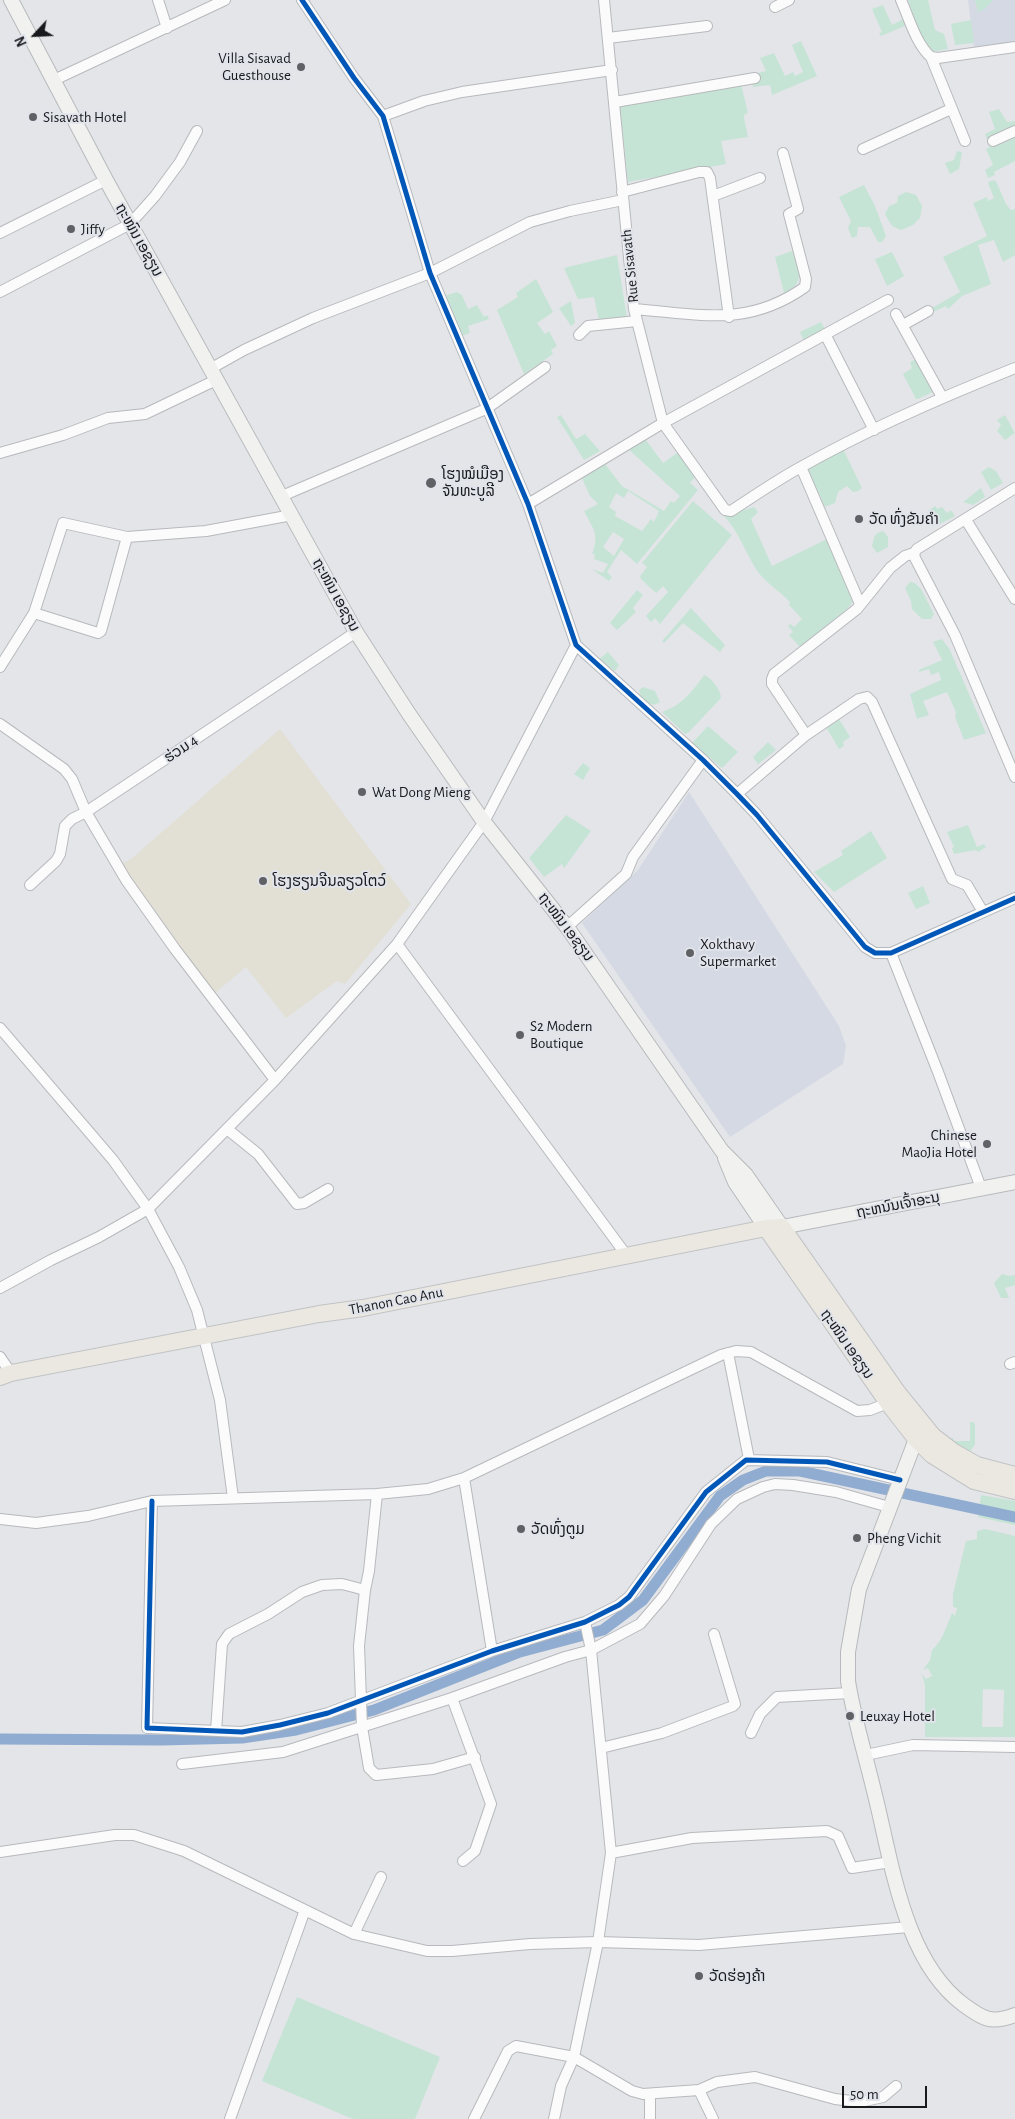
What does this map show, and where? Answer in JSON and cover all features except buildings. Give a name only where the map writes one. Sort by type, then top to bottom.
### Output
[{"type":"main road","name":"ຖະໜົນ ເອຊຽນ","points":[[11,0],[130,224],[356,632],[409,714],[484,822],[567,927],[722,1151],[735,1182],[774,1228],[898,1393],[933,1436],[977,1466],[1015,1475]]},
{"type":"main road","name":"ຖະຫນົນເຈົ້າອະນຸ","points":[[774,1228],[1015,1182]]},
{"type":"main road","name":"ຖະໜົນ ເອຊຽນ","points":[[774,1228],[888,1403],[916,1439],[932,1455],[974,1481],[1015,1491]]},
{"type":"main road","name":"Thanon Cao Anu","points":[[4,1374],[203,1338],[774,1228]]},
{"type":"main road","points":[[916,1439],[859,1589],[846,1668],[850,1693],[891,1862],[916,1946],[932,1971],[951,1995],[982,2018],[998,2021],[1015,2015]]},
{"type":"street","points":[[158,0],[167,28]]},
{"type":"street","points":[[54,80],[225,0]]},
{"type":"street","points":[[302,0],[354,78],[383,116],[430,273],[486,409],[528,504],[576,645],[703,760],[737,794],[757,815],[865,947],[875,953],[891,953],[1015,898]]},
{"type":"street","name":"Rue Sisavath","points":[[604,0],[634,309],[663,423],[725,510],[730,511],[801,467]]},
{"type":"street","points":[[774,6],[789,0]]},
{"type":"street","points":[[901,0],[919,40],[931,57],[965,141]]},
{"type":"street","points":[[608,38],[707,26]]},
{"type":"street","points":[[931,57],[938,58],[1015,47]]},
{"type":"street","points":[[383,116],[424,100],[462,92],[612,70]]},
{"type":"street","points":[[614,102],[755,78]]},
{"type":"street","points":[[863,149],[951,108]]},
{"type":"street","points":[[0,292],[130,224],[155,196],[197,131]]},
{"type":"street","points":[[993,141],[1015,131]]},
{"type":"street","points":[[634,309],[729,316],[759,311],[784,300],[805,286],[806,279],[789,214],[798,209],[784,154]]},
{"type":"street","points":[[0,453],[108,418],[145,414],[213,375],[244,350],[313,318],[430,273],[530,222],[699,172],[707,172],[710,178],[729,316]]},
{"type":"street","points":[[712,196],[760,178]]},
{"type":"street","points":[[0,233],[106,180]]},
{"type":"street","points":[[528,504],[663,423],[888,300]]},
{"type":"street","points":[[903,325],[928,310]]},
{"type":"street","points":[[896,314],[942,397]]},
{"type":"street","points":[[579,335],[588,326],[637,321]]},
{"type":"street","points":[[824,334],[874,430]]},
{"type":"street","points":[[282,496],[486,409],[545,367]]},
{"type":"street","points":[[860,604],[801,467],[942,397],[1015,368]]},
{"type":"street","points":[[806,735],[772,684],[774,674],[857,609],[890,568],[905,556],[914,553],[917,549],[1015,488]]},
{"type":"street","points":[[0,667],[34,613],[63,523],[127,537],[206,531],[292,514]]},
{"type":"street","points":[[966,520],[1015,600]]},
{"type":"street","points":[[34,613],[98,633],[101,631],[127,537]]},
{"type":"street","points":[[914,553],[955,635],[1015,777]]},
{"type":"street","name":"ຮ່ວມ 4","points":[[30,885],[56,861],[60,854],[65,826],[72,819],[86,812],[356,632]]},
{"type":"street","points":[[0,1288],[51,1260],[99,1237],[148,1209],[275,1080],[397,944],[484,822],[576,645]]},
{"type":"street","points":[[737,794],[806,735],[859,699],[868,697],[872,702],[952,879],[967,885],[982,912]]},
{"type":"street","points":[[0,724],[64,769],[72,779],[86,812],[126,880],[275,1080]]},
{"type":"street","points":[[567,927],[626,874],[633,857],[703,760]]},
{"type":"street","points":[[397,944],[627,1256]]},
{"type":"street","points":[[891,953],[981,1188]]},
{"type":"street","points":[[0,1028],[113,1160],[148,1209],[179,1267],[197,1310],[220,1400],[233,1498]]},
{"type":"street","points":[[227,1128],[258,1154],[297,1204],[304,1203],[328,1189]]},
{"type":"street","points":[[0,1519],[36,1523],[88,1516],[152,1501],[376,1494],[428,1489],[464,1478],[613,1405],[736,1351],[751,1352],[857,1411],[870,1410],[888,1403]]},
{"type":"street","points":[[728,1353],[750,1459]]},
{"type":"street","points":[[0,1357],[4,1374]]},
{"type":"street","points":[[152,1501],[147,1728],[242,1732],[280,1725],[361,1704],[492,1651],[585,1622],[619,1605],[629,1597],[706,1492],[750,1459],[827,1462],[899,1482]]},
{"type":"street","points":[[464,1478],[492,1651]]},
{"type":"street","points":[[182,1764],[283,1752],[362,1724],[452,1698],[566,1657],[591,1650],[640,1624],[664,1596],[711,1524],[748,1492],[775,1484],[793,1485],[836,1492],[890,1505]]},
{"type":"street","points":[[376,1494],[369,1571],[359,1646],[362,1724],[369,1768],[376,1775],[433,1769],[475,1757]]},
{"type":"street","points":[[216,1731],[222,1644],[229,1634],[268,1614],[302,1592],[322,1585],[342,1584],[365,1590]]},
{"type":"street","points":[[554,2119],[561,2086],[574,2057],[598,1942],[611,1853],[591,1650],[585,1622]]},
{"type":"street","points":[[601,1748],[662,1733],[732,1708],[735,1704],[714,1634]]},
{"type":"street","points":[[751,1733],[760,1714],[777,1697],[850,1693]]},
{"type":"street","points":[[452,1698],[475,1757],[491,1807],[475,1851],[464,1861]]},
{"type":"street","points":[[866,1755],[914,1745],[1015,1747]]},
{"type":"street","points":[[611,1853],[692,1838],[828,1831],[838,1836],[852,1868],[891,1862]]},
{"type":"street","points":[[0,1852],[115,1835],[134,1835],[184,1851],[354,1934],[427,1951],[452,1951],[530,1944],[598,1942],[699,1945],[909,1927]]},
{"type":"street","points":[[354,1934],[380,1877]]},
{"type":"street","points":[[230,2119],[305,1910]]},
{"type":"street","points":[[474,2119],[508,2051],[516,2046],[574,2057],[632,2091],[650,2094],[700,2090],[717,2082],[755,2077],[835,2099],[860,2102],[883,2097],[896,2086]]},
{"type":"street","points":[[700,2090],[713,2119]]},
{"type":"street","points":[[650,2094],[650,2119]]},
{"type":"shaded area","points":[[968,0],[1015,0],[1015,49],[975,56]]},
{"type":"shaded area","name":"ໂຮງຮຽນຈີນລຽວໂຕວ໌","points":[[280,729],[411,904],[345,984],[337,981],[286,1018],[246,967],[214,994],[170,938],[120,865],[131,859]]},
{"type":"shaded area","points":[[689,792],[839,1026],[846,1046],[843,1064],[730,1137],[582,923],[638,870]]},
{"type":"green space","points":[[908,0],[928,0],[935,30],[944,34],[948,49],[931,52],[923,42]]},
{"type":"green space","points":[[975,0],[993,0],[985,9],[978,12]]},
{"type":"green space","points":[[883,5],[892,25],[903,19],[905,26],[881,36],[879,33],[882,32],[872,9]]},
{"type":"green space","points":[[971,20],[974,43],[955,45],[951,24]]},
{"type":"green space","points":[[801,41],[817,76],[772,95],[770,85],[753,87],[750,75],[766,71],[760,58],[774,53],[785,76],[793,72],[795,76],[803,72],[792,45]]},
{"type":"green space","points":[[741,84],[748,113],[744,115],[744,118],[748,137],[721,141],[726,164],[628,182],[620,107],[683,92]]},
{"type":"green space","points":[[999,109],[1007,122],[1015,121],[1015,161],[994,172],[995,175],[988,178],[985,170],[993,165],[986,149],[990,147],[985,134],[995,129],[989,112]]},
{"type":"green space","points":[[957,151],[962,152],[959,169],[950,174],[945,163],[954,160]]},
{"type":"green space","points":[[992,180],[996,181],[1006,204],[1011,210],[1015,209],[1015,255],[1003,262],[994,240],[978,245],[991,284],[962,296],[948,309],[946,306],[933,312],[932,308],[960,292],[943,257],[987,236],[973,203],[987,197],[988,201],[994,198],[988,183]]},
{"type":"green space","points":[[864,185],[875,206],[886,236],[882,242],[878,242],[870,227],[858,227],[857,236],[852,238],[848,228],[851,221],[839,197]]},
{"type":"green space","points":[[906,192],[916,195],[922,206],[920,218],[913,225],[901,230],[892,226],[885,214],[889,206],[897,203],[898,196]]},
{"type":"green space","points":[[792,251],[799,275],[796,285],[784,293],[775,257]]},
{"type":"green space","points":[[892,252],[904,276],[887,286],[875,259]]},
{"type":"green space","points":[[617,255],[627,318],[599,321],[594,297],[578,299],[564,268]]},
{"type":"green space","points":[[536,279],[553,312],[537,323],[545,334],[549,331],[557,346],[551,350],[553,354],[524,374],[497,310],[518,297],[516,293]]},
{"type":"green space","points":[[457,292],[462,295],[468,309],[477,305],[484,317],[487,315],[489,319],[468,326],[470,333],[461,336],[444,296]]},
{"type":"green space","points":[[571,301],[575,323],[571,326],[559,308]]},
{"type":"green space","points":[[821,322],[826,331],[805,343],[800,332]]},
{"type":"green space","points":[[917,359],[934,389],[933,392],[916,399],[903,374],[912,368],[910,362]]},
{"type":"green space","points":[[561,415],[576,439],[585,434],[600,451],[584,460],[557,417]]},
{"type":"green space","points":[[1005,415],[1015,433],[1005,440],[997,431],[1001,425],[997,420]]},
{"type":"green space","points":[[646,440],[663,463],[677,453],[696,476],[690,483],[698,490],[637,564],[621,550],[607,572],[612,577],[609,581],[592,569],[603,573],[608,564],[594,559],[595,554],[592,554],[595,536],[593,527],[584,511],[598,504],[590,496],[582,478],[605,464],[622,486],[664,511],[671,501],[674,503],[680,496],[627,448]],"holes":[[[628,491],[659,511],[654,522],[651,519],[642,531],[615,516],[616,512],[609,507],[616,493],[624,498]],[[613,532],[624,539],[614,556],[603,547]]]},
{"type":"green space","points":[[843,449],[862,488],[853,492],[847,486],[838,492],[835,503],[825,507],[807,468]]},
{"type":"green space","points":[[989,467],[996,471],[1003,483],[991,490],[981,472]]},
{"type":"green space","points":[[981,488],[985,497],[973,505],[963,502]]},
{"type":"green space","points":[[693,501],[732,535],[660,624],[655,618],[651,622],[646,616],[668,592],[663,586],[656,593],[641,579],[640,576],[647,567],[642,563]]},
{"type":"green space","points":[[935,506],[937,509],[942,507],[947,513],[951,510],[955,516],[938,525],[936,518],[930,516],[927,512]]},
{"type":"green space","points":[[754,507],[758,512],[751,519],[772,566],[827,539],[851,593],[853,602],[847,609],[800,647],[789,635],[793,632],[788,626],[790,624],[794,627],[802,619],[789,605],[790,602],[759,574],[724,516]]},
{"type":"green space","points":[[883,531],[888,537],[888,547],[877,553],[872,546],[873,541],[876,535]]},
{"type":"green space","points":[[910,582],[915,583],[921,589],[934,614],[931,619],[922,619],[912,609],[911,601],[905,588]]},
{"type":"green space","points":[[637,590],[643,595],[633,608],[636,612],[617,630],[610,623]]},
{"type":"green space","points":[[691,608],[725,645],[720,652],[683,623],[664,643],[662,641]]},
{"type":"green space","points":[[942,639],[949,648],[986,733],[964,740],[955,717],[956,712],[947,692],[923,701],[929,715],[917,719],[910,694],[941,680],[939,672],[931,675],[929,669],[919,672],[919,670],[942,660],[933,642]]},
{"type":"green space","points":[[608,652],[619,665],[615,671],[599,659]]},
{"type":"green space","points":[[704,675],[716,685],[721,698],[685,734],[662,712],[675,706],[686,697]]},
{"type":"green space","points":[[643,687],[655,691],[660,702],[649,704],[646,702],[639,690]]},
{"type":"green space","points":[[839,719],[850,737],[843,742],[844,746],[839,749],[826,727]]},
{"type":"green space","points":[[708,726],[738,752],[722,768],[692,743]]},
{"type":"green space","points":[[768,742],[776,750],[758,764],[753,757]]},
{"type":"green space","points":[[583,763],[590,768],[583,780],[574,774]]},
{"type":"green space","points":[[566,815],[591,831],[564,868],[562,864],[544,877],[529,858]]},
{"type":"green space","points":[[968,825],[977,847],[984,844],[986,847],[978,852],[976,850],[954,854],[952,848],[954,847],[947,832]]},
{"type":"green space","points":[[871,831],[887,858],[834,892],[814,872],[843,855],[841,851]]},
{"type":"green space","points":[[923,886],[930,903],[916,909],[908,893]]},
{"type":"green space","points":[[1002,1274],[1015,1275],[1015,1285],[1005,1288],[1009,1298],[1001,1298],[994,1283]]},
{"type":"green space","points":[[970,1422],[975,1424],[975,1444],[970,1452],[946,1438],[953,1438],[954,1441],[970,1441]]},
{"type":"green space","points":[[981,1495],[1015,1501],[1015,1525],[978,1517]]},
{"type":"green space","points":[[985,1529],[1015,1536],[1015,1737],[925,1737],[925,1685],[922,1674],[926,1679],[932,1676],[928,1668],[923,1670],[930,1660],[932,1650],[941,1638],[952,1613],[955,1616],[957,1608],[953,1607],[953,1594],[966,1541],[977,1539],[977,1531]],"holes":[[[983,1689],[1004,1690],[1003,1727],[982,1727]]]},
{"type":"green space","points":[[297,1997],[440,2057],[415,2119],[353,2119],[262,2081]]},
{"type":"waterway","points":[[0,1739],[161,1740],[242,1738],[296,1730],[374,1710],[520,1652],[603,1630],[643,1600],[720,1496],[743,1480],[766,1471],[800,1471],[1015,1517]]},
{"type":"cycle path","points":[[302,0],[354,78],[383,116],[430,273],[528,504],[576,645],[703,760],[737,794],[757,815],[865,947],[875,953],[891,953],[1015,898]]},
{"type":"cycle path","points":[[152,1501],[147,1728],[242,1732],[328,1713],[492,1651],[585,1622],[619,1605],[629,1597],[706,1492],[746,1460],[827,1462],[900,1480]]},
{"type":"place","name":"Villa Sisavad Guesthouse","points":[[301,67]]},
{"type":"place","name":"Sisavath Hotel","points":[[33,117]]},
{"type":"place","name":"Jiffy","points":[[71,229]]},
{"type":"place","name":"ໂຮງໝໍເມືອງ ຈັນທະບູລີ","points":[[431,483]]},
{"type":"place","name":"ວັດ ທົ່ງຂັນຄຳ","points":[[859,519]]},
{"type":"place","name":"Wat Dong Mieng","points":[[362,792]]},
{"type":"place","name":"ໂຮງຮຽນຈີນລຽວໂຕວ໌","points":[[263,881]]},
{"type":"place","name":"Xokthavy Supermarket","points":[[690,953]]},
{"type":"place","name":"S2 Modern Boutique","points":[[520,1035]]},
{"type":"place","name":"Chinese MaoJia Hotel","points":[[987,1144]]},
{"type":"place","name":"ວັດທົ່ງຕູມ","points":[[521,1529]]},
{"type":"place","name":"Pheng Vichit","points":[[857,1538]]},
{"type":"place","name":"Leuxay Hotel","points":[[850,1716]]},
{"type":"place","name":"ວັດຮ່ອງຄ້າ","points":[[699,1976]]}]
